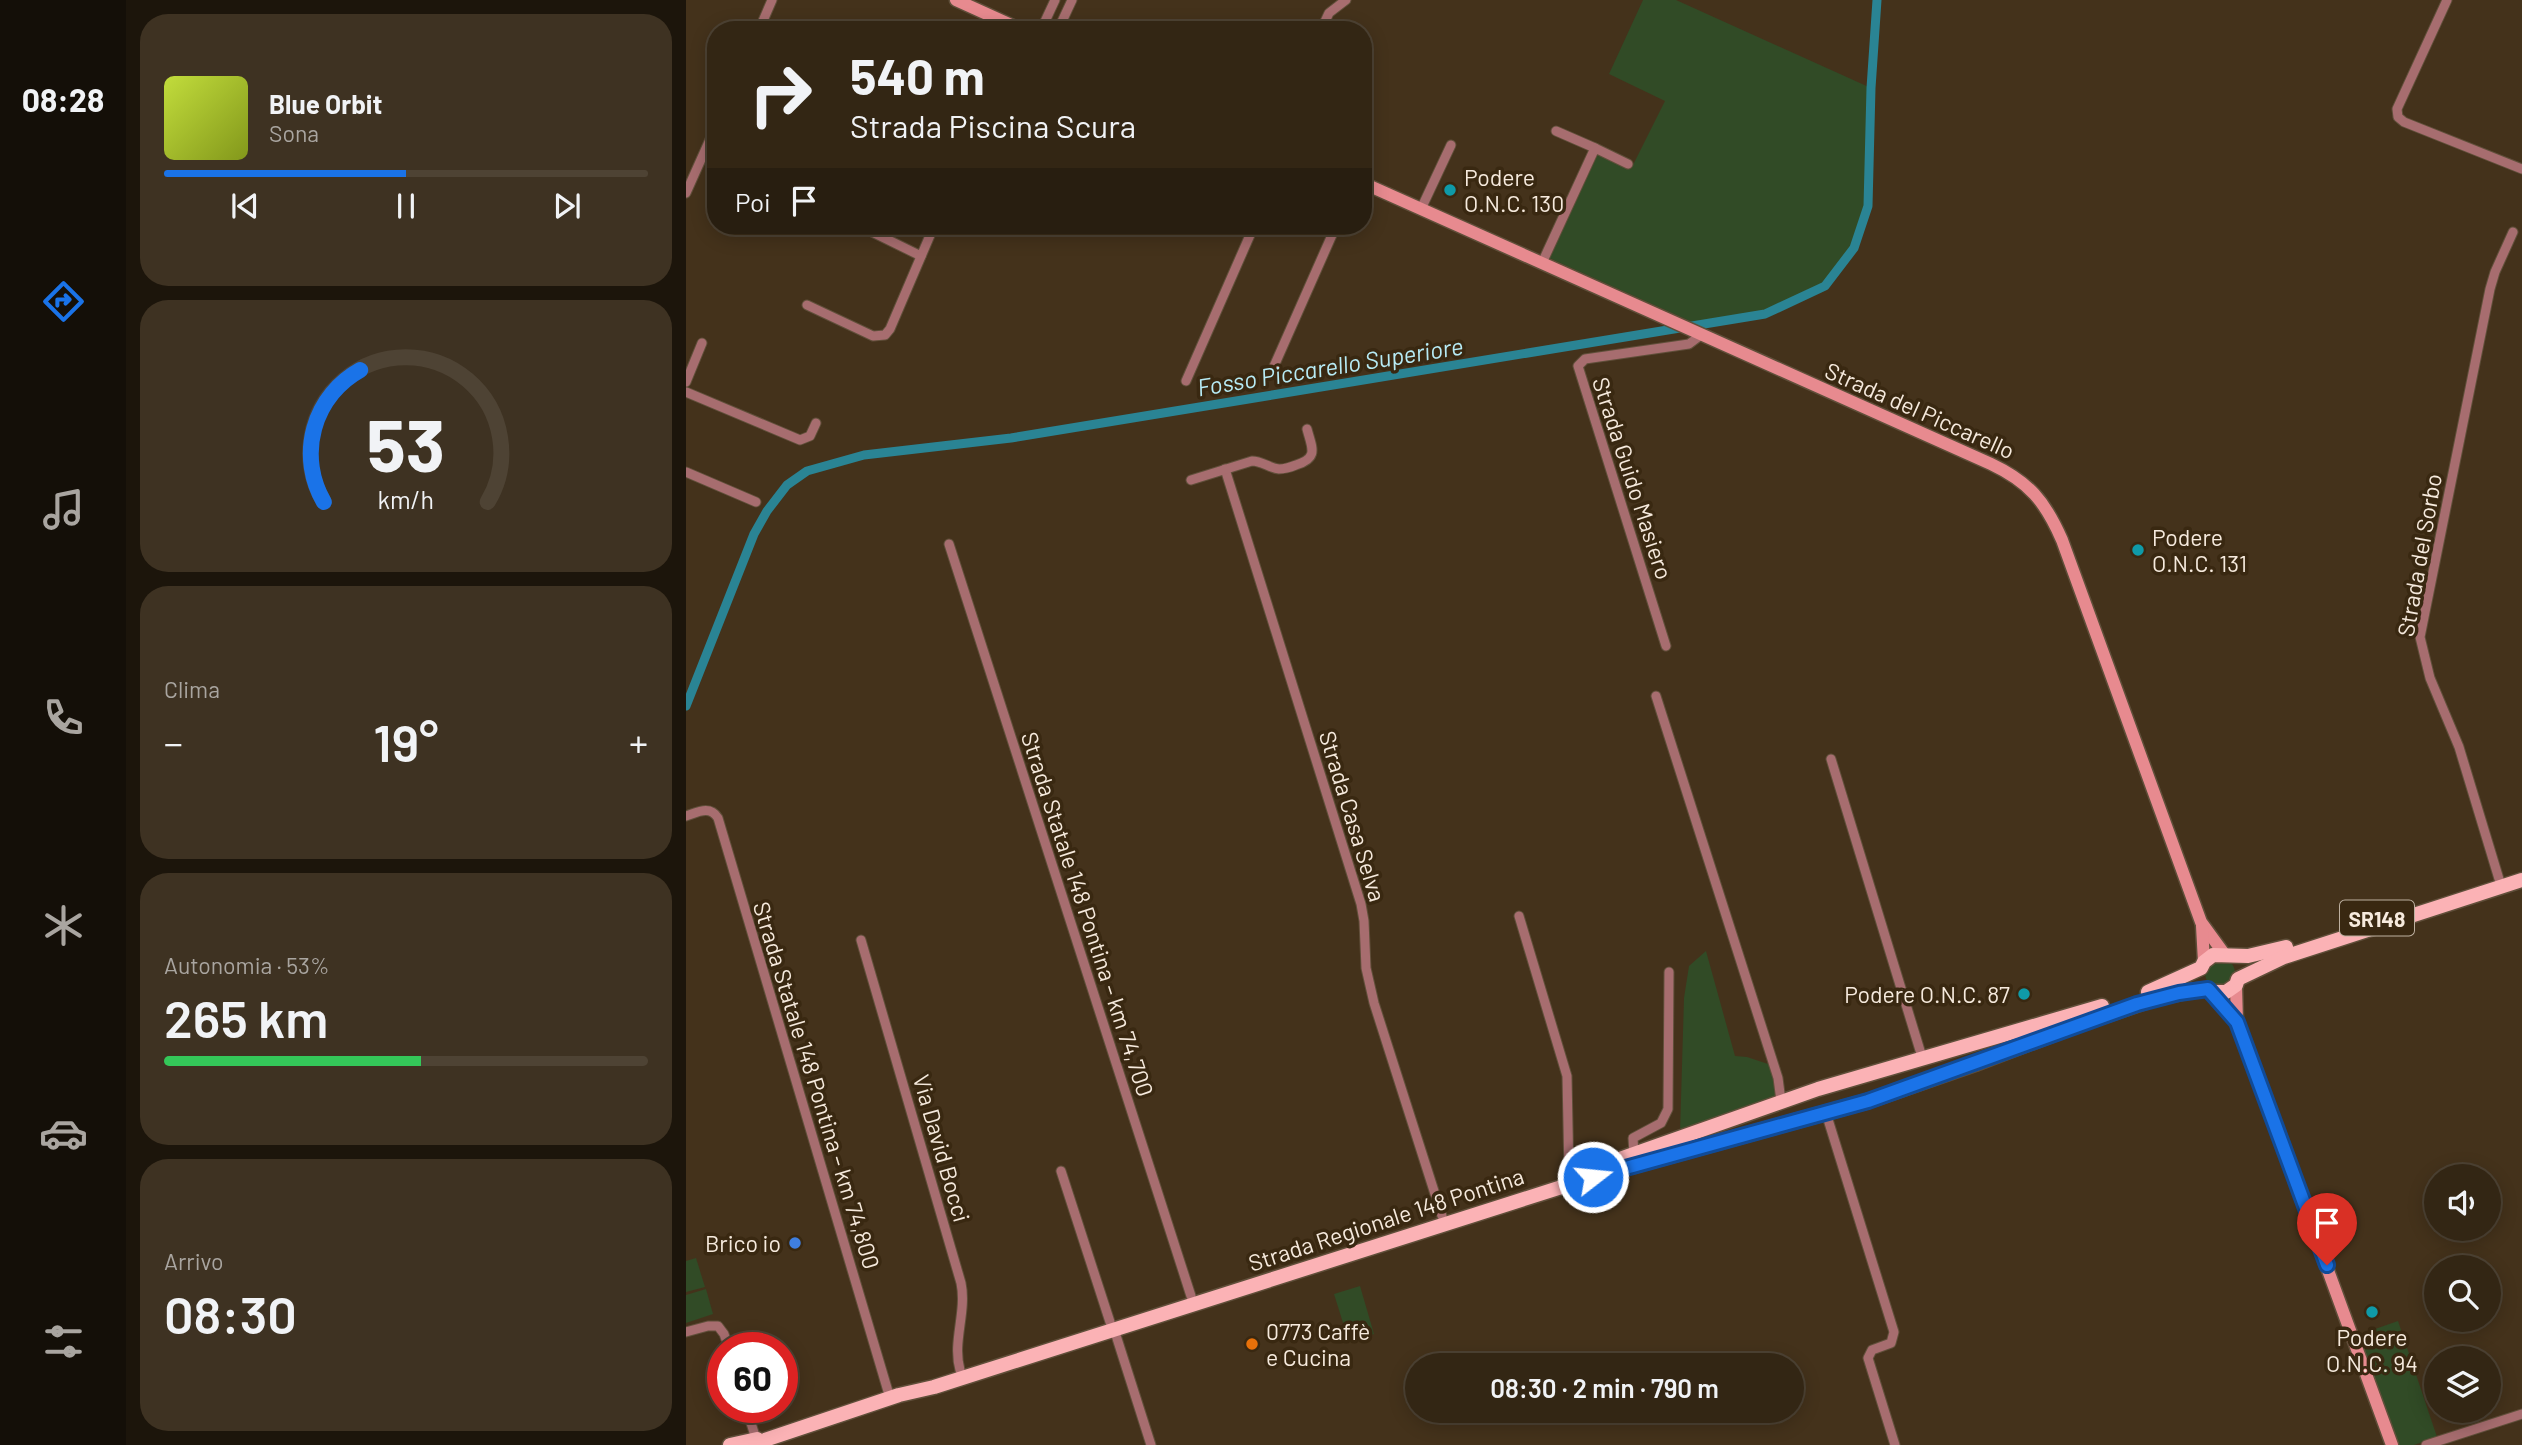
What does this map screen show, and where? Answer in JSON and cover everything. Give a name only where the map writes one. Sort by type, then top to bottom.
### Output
[{"type":"main road","name":"Strada Regionale 148 Pontina","points":[[730,1445],[755,1443],[894,1397],[934,1387],[1191,1296],[1634,1155],[1782,1101],[1922,1057],[2148,992],[2202,965],[2213,955],[2228,956],[2278,950],[2522,872]]},
{"type":"main road","name":"Strada Regionale 148 Pontina","points":[[894,1397],[919,1384],[960,1370],[1112,1326],[1593,1177],[1826,1113],[1912,1086],[2157,998],[2210,990],[2226,992],[2237,982],[2284,957],[2522,880]]},
{"type":"main road","points":[[2228,956],[2238,967],[2237,982]]},
{"type":"main road","points":[[2202,965],[2201,980],[2210,990]]},
{"type":"street","points":[[763,21],[772,0]]},
{"type":"street","points":[[956,0],[1002,21]]},
{"type":"street","points":[[1045,21],[1055,0]]},
{"type":"street","points":[[1062,21],[1072,0]]},
{"type":"street","points":[[1325,21],[1329,13],[1346,0]]},
{"type":"street","points":[[2447,0],[2423,48],[2397,114],[2404,122],[2522,169]]},
{"type":"street","points":[[1556,131],[1628,164]]},
{"type":"street","points":[[1420,209],[1451,145]]},
{"type":"street","points":[[686,193],[707,146]]},
{"type":"street","points":[[1542,263],[1595,148]]},
{"type":"street","name":"Strada del Piccarello","points":[[1372,187],[1991,464],[2022,481],[2038,496],[2054,522],[2201,922],[2228,956]]},
{"type":"street","name":"Strada del Sorbo","points":[[2499,879],[2460,752],[2430,678],[2420,637],[2490,289],[2496,268],[2513,232]]},
{"type":"street","points":[[878,235],[921,256]]},
{"type":"street","points":[[807,305],[873,336],[882,337],[890,329],[930,235]]},
{"type":"street","points":[[1186,381],[1250,235]]},
{"type":"street","points":[[1271,373],[1332,235]]},
{"type":"street","name":"Strada Guido Masiero","points":[[1665,646],[1578,366],[1585,359],[1686,344],[1701,335]]},
{"type":"street","points":[[686,382],[702,343]]},
{"type":"street","points":[[686,392],[800,440],[810,436],[816,423]]},
{"type":"street","points":[[1191,480],[1255,461],[1282,469],[1307,461],[1313,450],[1307,429]]},
{"type":"street","name":"Strada Casa Selva","points":[[1225,470],[1361,904],[1366,968],[1374,1003],[1442,1216]]},
{"type":"street","points":[[686,472],[756,502]]},
{"type":"street","name":"Strada Statale 148 Pontina – km 74,700","points":[[949,544],[1191,1296]]},
{"type":"street","points":[[1656,696],[1778,1078],[1782,1101]]},
{"type":"street","points":[[1831,759],[1922,1057]]},
{"type":"street","name":"Strada Statale 148 Pontina – km 74,800","points":[[686,816],[707,810],[712,811],[718,818],[894,1397]]},
{"type":"street","points":[[1519,916],[1568,1080],[1569,1175]]},
{"type":"street","name":"Strada del Piccarello","points":[[2201,922],[2202,965]]},
{"type":"street","name":"Via David Bocci","points":[[861,940],[961,1283],[963,1306],[958,1357],[960,1370]]},
{"type":"street","points":[[1634,1155],[1633,1138],[1661,1123],[1668,1109],[1669,972]]},
{"type":"street","points":[[2237,982],[2237,1022]]},
{"type":"street","points":[[2210,990],[2237,1022],[2392,1445]]},
{"type":"street","points":[[1826,1113],[1894,1332],[1891,1343],[1872,1350],[1868,1358],[1895,1445]]},
{"type":"street","points":[[1061,1171],[1151,1445]]},
{"type":"street","points":[[686,1332],[718,1326],[722,1332]]},
{"type":"street","points":[[2426,1445],[2522,1414]]},
{"type":"street","points":[[750,1423],[755,1443]]},
{"type":"green space","points":[[1643,0],[1676,0],[1871,88],[1868,206],[1854,248],[1825,286],[1765,314],[1701,326],[1549,258],[1598,154],[1631,169],[1665,101],[1609,74]]},
{"type":"green space","points":[[1706,951],[1735,1056],[1771,1065],[1778,1096],[1680,1133],[1684,998],[1689,966]]},
{"type":"green space","points":[[2220,958],[2231,962],[2235,973],[2231,984],[2220,988],[2209,984],[2205,973],[2209,962]]},
{"type":"green space","points":[[696,1258],[705,1287],[686,1292],[686,1261]]},
{"type":"green space","points":[[1360,1286],[1374,1334],[1349,1342],[1334,1294]]},
{"type":"green space","points":[[706,1289],[713,1314],[686,1323],[686,1295]]},
{"type":"green space","points":[[2398,1321],[2424,1398],[2424,1423],[2432,1423],[2437,1437],[2414,1445],[2393,1445],[2355,1336]]},
{"type":"waterway","name":"Fosso Piccarello Superiore","points":[[686,706],[754,534],[787,485],[807,471],[864,455],[1011,438],[1765,314],[1825,286],[1854,248],[1868,206],[1871,88],[1877,0]]},
{"type":"place","name":"Podere O.N.C. 130","points":[[1450,190]]},
{"type":"place","name":"Podere O.N.C. 131","points":[[2138,550]]},
{"type":"place","name":"Podere O.N.C. 87","points":[[2024,994]]},
{"type":"place","name":"Brico io","points":[[795,1243]]},
{"type":"place","name":"Podere O.N.C. 94","points":[[2372,1312]]},
{"type":"place","name":"0773 Caffè e Cucina","points":[[1252,1344]]},
{"type":"route","points":[[1593,1177],[1852,1105],[1950,1073],[2137,1004],[2208,989],[2237,1022],[2327,1265]]}]
